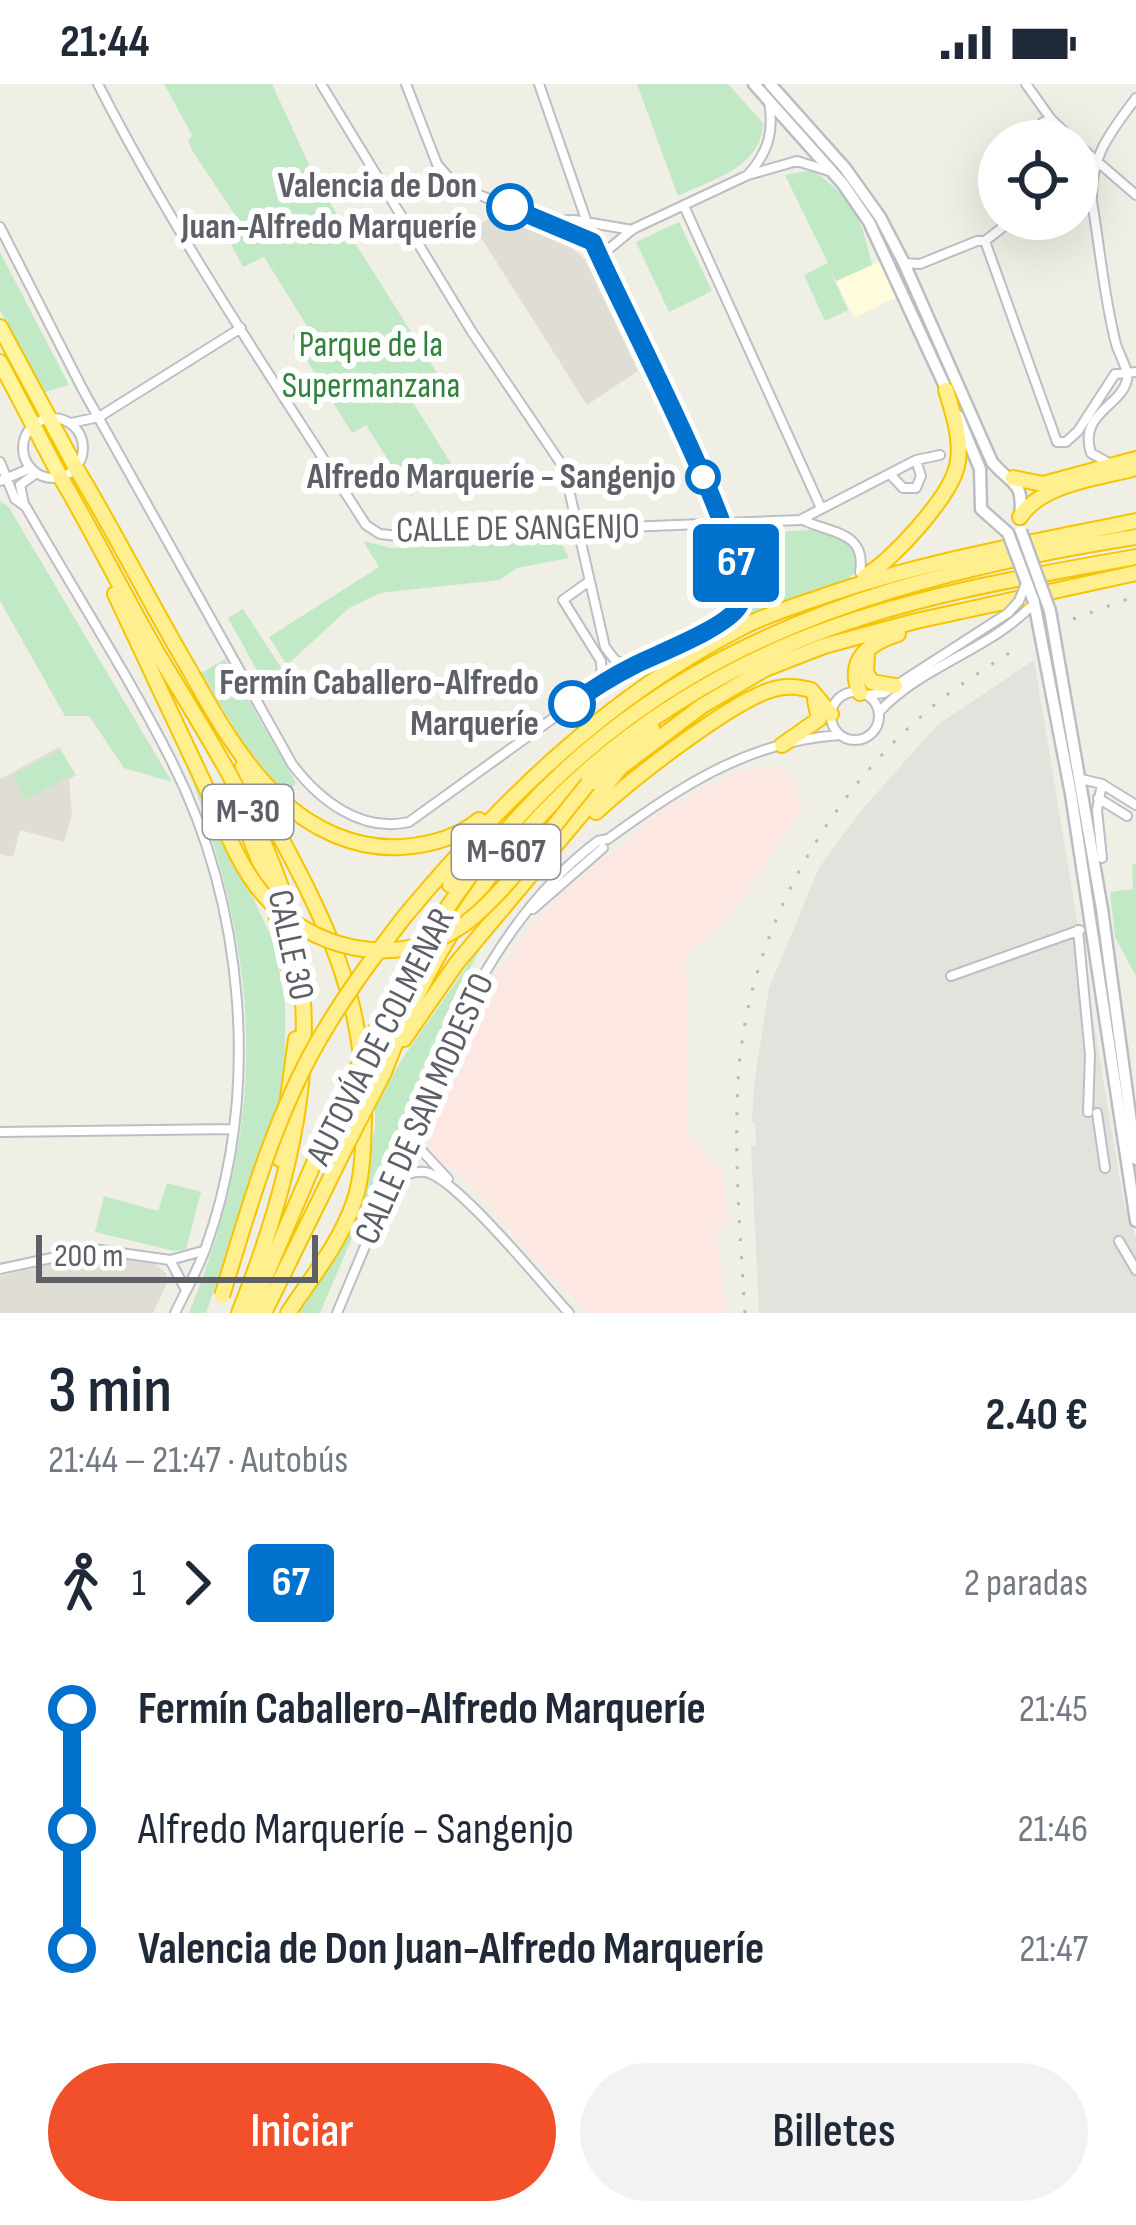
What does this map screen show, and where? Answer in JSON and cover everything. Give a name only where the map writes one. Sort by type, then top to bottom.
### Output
[{"type":"highway","name":"M-30","points":[[0,327],[214,715]]},
{"type":"highway","name":"M-30","points":[[0,362],[61,478]]},
{"type":"highway","points":[[214,715],[278,797],[312,824],[364,845],[422,846],[449,838],[470,828],[632,694],[772,614],[872,572],[951,481],[958,463],[946,390]]},
{"type":"highway","points":[[1009,477],[1043,484],[1136,458]]},
{"type":"highway","points":[[1014,532],[1030,504],[1045,495],[1136,469]]},
{"type":"highway","name":"CALLE 30","points":[[61,478],[209,737],[254,823],[286,904],[303,990],[304,1057],[294,1141],[268,1235],[235,1313]]},
{"type":"highway","points":[[74,502],[84,534],[258,890],[283,916],[342,945],[396,950],[458,928],[481,910],[588,784],[698,690]]},
{"type":"highway","points":[[772,614],[1014,532],[1136,522]]},
{"type":"highway","name":"AUTOVÍA DE COLMENAR","points":[[250,1313],[336,1111],[410,962],[461,883],[525,809],[592,744],[713,662],[823,613],[998,563],[1136,538]]},
{"type":"highway","name":"AUTOVÍA DE COLMENAR","points":[[264,1313],[437,954],[478,887],[527,826],[616,743],[698,690],[796,641],[1011,581],[1136,560]]},
{"type":"highway","points":[[722,640],[877,584],[950,567],[998,563]]},
{"type":"highway","name":"M-607","points":[[561,843],[621,766],[676,722],[740,682],[824,646],[1136,573]]},
{"type":"highway","points":[[863,694],[855,682],[856,662],[872,646],[972,610]]},
{"type":"highway","points":[[872,646],[864,663],[866,673],[880,686],[895,686]]},
{"type":"highway","points":[[384,1072],[457,964],[561,843],[602,806],[738,705],[774,688],[803,688],[822,698],[831,715]]},
{"type":"highway","points":[[782,745],[819,719],[818,707],[803,688]]},
{"type":"highway","name":"CALLE 30","points":[[214,715],[305,881],[340,956],[361,1049],[364,1120],[356,1198],[342,1233],[288,1313]]},
{"type":"highway","points":[[410,962],[468,856],[543,767]]},
{"type":"highway","points":[[216,1313],[283,1114],[310,1056],[363,970],[405,916],[481,827],[543,767]]},
{"type":"main road","points":[[754,84],[836,175],[878,236],[980,469],[981,508],[1014,532],[1040,577],[1036,610],[1081,779],[1131,1078],[1136,1159]]},
{"type":"main road","points":[[770,84],[862,190],[904,263],[987,452],[1022,496],[1014,532],[1042,632],[1136,1221]]},
{"type":"main road","points":[[982,487],[990,479],[1009,477]]},
{"type":"street","name":"CALLE DE SANGENJO","points":[[98,84],[142,167],[366,525],[393,536],[802,519],[916,460],[940,455]]},
{"type":"street","points":[[321,84],[472,332],[564,469],[601,650],[602,683]]},
{"type":"street","points":[[406,84],[437,164],[455,185],[593,242]]},
{"type":"street","points":[[0,226],[99,417],[292,764],[307,784],[341,811],[397,825],[420,817],[602,683],[724,619],[738,608],[743,583],[722,523],[599,257],[539,84]]},
{"type":"street","points":[[1026,84],[1051,119]]},
{"type":"street","points":[[1098,152],[1136,98]]},
{"type":"street","points":[[748,175],[771,136],[768,99]]},
{"type":"street","points":[[599,257],[633,230],[748,175],[797,161],[836,175]]},
{"type":"street","points":[[1098,163],[1136,195]]},
{"type":"street","points":[[684,206],[821,508]]},
{"type":"street","points":[[550,221],[633,230]]},
{"type":"street","points":[[1098,238],[1116,344],[1113,377],[1116,386],[1136,386]]},
{"type":"street","points":[[904,263],[920,264],[988,240]]},
{"type":"street","points":[[986,242],[1057,442],[1066,442],[1078,430],[1113,377],[1131,372]]},
{"type":"street","points":[[82,439],[99,417],[242,328]]},
{"type":"street","points":[[1116,344],[1131,372]]},
{"type":"street","points":[[1117,464],[1096,458],[1088,443],[1097,418],[1131,372]]},
{"type":"street","points":[[3,479],[23,455],[32,426],[47,418],[70,422],[99,417]]},
{"type":"street","points":[[3,479],[33,471],[61,478],[76,468],[84,449],[70,422]]},
{"type":"street","points":[[23,455],[33,471]]},
{"type":"street","name":"CALLE DE SANGENJO","points":[[890,474],[903,488],[916,488],[921,476],[916,460]]},
{"type":"street","points":[[0,461],[3,479],[15,499]]},
{"type":"street","points":[[33,471],[20,485],[25,506],[172,761],[207,852],[234,973],[239,1064],[233,1129],[205,1251],[175,1313]]},
{"type":"street","points":[[0,491],[25,506]]},
{"type":"street","points":[[802,519],[848,536],[862,558],[860,572]]},
{"type":"street","points":[[1024,572],[1022,595],[1008,614],[895,686],[840,697],[831,715],[839,735],[856,741],[868,737],[877,726],[879,712],[904,690],[1036,610]]},
{"type":"street","points":[[588,582],[563,599],[601,650],[632,666]]},
{"type":"street","points":[[1014,623],[1032,622],[1042,632]]},
{"type":"street","points":[[863,694],[879,712]]},
{"type":"street","name":"CALLE DE SAN MODESTO","points":[[337,1313],[485,970],[554,881],[710,770],[814,731],[831,715]]},
{"type":"street","name":"CALLE DE SAN MODESTO","points":[[782,745],[839,735]]},
{"type":"street","points":[[1081,779],[1102,784],[1136,805]]},
{"type":"street","points":[[1102,784],[1098,798],[1102,858]]},
{"type":"street","points":[[1098,798],[1127,816]]},
{"type":"street","name":"CALLE DE SAN MODESTO","points":[[527,914],[603,843]]},
{"type":"street","points":[[950,976],[1092,925]]},
{"type":"street","points":[[1078,930],[1093,1113],[1105,1168]]},
{"type":"street","points":[[0,1132],[233,1129]]},
{"type":"street","points":[[212,1132],[227,1158]]},
{"type":"street","points":[[410,1138],[569,1313]]},
{"type":"street","points":[[389,1186],[405,1175],[427,1172],[460,1195]]},
{"type":"street","points":[[1119,1241],[1136,1270]]},
{"type":"street","points":[[0,1269],[93,1249],[170,1260],[205,1251]]},
{"type":"street","points":[[170,1260],[186,1290]]},
{"type":"shaded area","points":[[494,215],[557,236],[585,259],[638,371],[587,405],[475,228]]},
{"type":"shaded area","points":[[884,259],[901,295],[854,318],[836,281]]},
{"type":"shaded area","points":[[1034,660],[1124,1205],[1136,1237],[1136,1313],[759,1313],[751,1146],[756,1145],[754,1084],[769,988],[819,868],[861,811],[937,725]]},
{"type":"shaded area","points":[[59,747],[76,775],[69,780],[72,813],[64,842],[20,830],[13,857],[0,854],[0,779]]},
{"type":"shaded area","points":[[770,766],[788,772],[798,789],[801,810],[749,890],[710,938],[694,947],[684,961],[688,974],[688,1134],[722,1168],[729,1226],[716,1229],[727,1313],[588,1313],[514,1239],[511,1228],[454,1167],[446,1168],[436,1158],[429,1143],[429,1126],[490,981],[531,926],[574,883],[669,806],[730,775]]},
{"type":"shaded area","points":[[110,1255],[154,1263],[166,1273],[166,1285],[153,1313],[0,1313],[0,1276],[68,1259]]},
{"type":"green space","name":"Parque de la Supermanzana","points":[[164,84],[272,84],[318,184],[442,381],[412,401],[452,465],[411,496],[366,425],[352,433],[292,336],[307,326],[264,257],[243,267],[228,238],[243,227],[193,152],[188,141],[192,135]]},
{"type":"green space","points":[[637,84],[728,84],[763,123],[754,151],[733,170],[678,196]]},
{"type":"green space","points":[[812,170],[853,210],[872,265],[836,281],[831,273],[848,310],[825,321],[804,275],[828,263],[785,175]]},
{"type":"green space","points":[[679,222],[712,291],[669,312],[636,242]]},
{"type":"green space","points":[[0,252],[69,385],[42,393],[0,310]]},
{"type":"green space","points":[[0,501],[8,506],[172,782],[124,768],[89,716],[65,716],[0,601]]},
{"type":"green space","points":[[810,530],[844,541],[854,554],[855,572],[849,579],[737,622],[750,595],[738,549],[742,534]]},
{"type":"green space","points":[[363,541],[391,548],[560,541],[569,558],[517,568],[499,580],[380,593],[349,608],[287,665],[269,637],[379,567]]},
{"type":"green space","points":[[243,609],[284,672],[264,683],[228,618]]},
{"type":"green space","points":[[225,659],[296,783],[286,795],[246,747],[201,673]]},
{"type":"green space","points":[[183,746],[275,945],[285,1004],[285,1090],[206,1313],[189,1313],[216,1238],[234,1166],[244,1097],[246,1030],[227,894]]},
{"type":"green space","points":[[61,750],[74,774],[25,800],[13,775]]},
{"type":"green space","points":[[1136,864],[1136,976],[1115,937],[1110,892],[1133,889],[1132,865]]},
{"type":"green space","points":[[482,945],[450,1008],[320,1313],[294,1313],[361,1190],[375,1128],[375,1106]]},
{"type":"green space","points":[[167,1183],[201,1192],[186,1249],[174,1251],[95,1232],[104,1196],[158,1211]]},
{"type":"railway","points":[[1073,619],[1136,596]]},
{"type":"railway","points":[[745,1313],[737,1159],[739,1067],[746,1017],[777,919],[825,827],[889,747],[947,695],[1015,649]]},
{"type":"bus line","name":"67","points":[[510,207],[593,242],[717,506],[743,583],[742,599],[729,616],[632,666],[572,704]]},
{"type":"place","name":"Valencia de Don Juan-Alfredo Marqueríe","points":[[510,207]]},
{"type":"place","name":"Alfredo Marqueríe - Sangenjo","points":[[703,477]]},
{"type":"place","name":"Fermín Caballero-Alfredo Marqueríe","points":[[572,704]]}]
